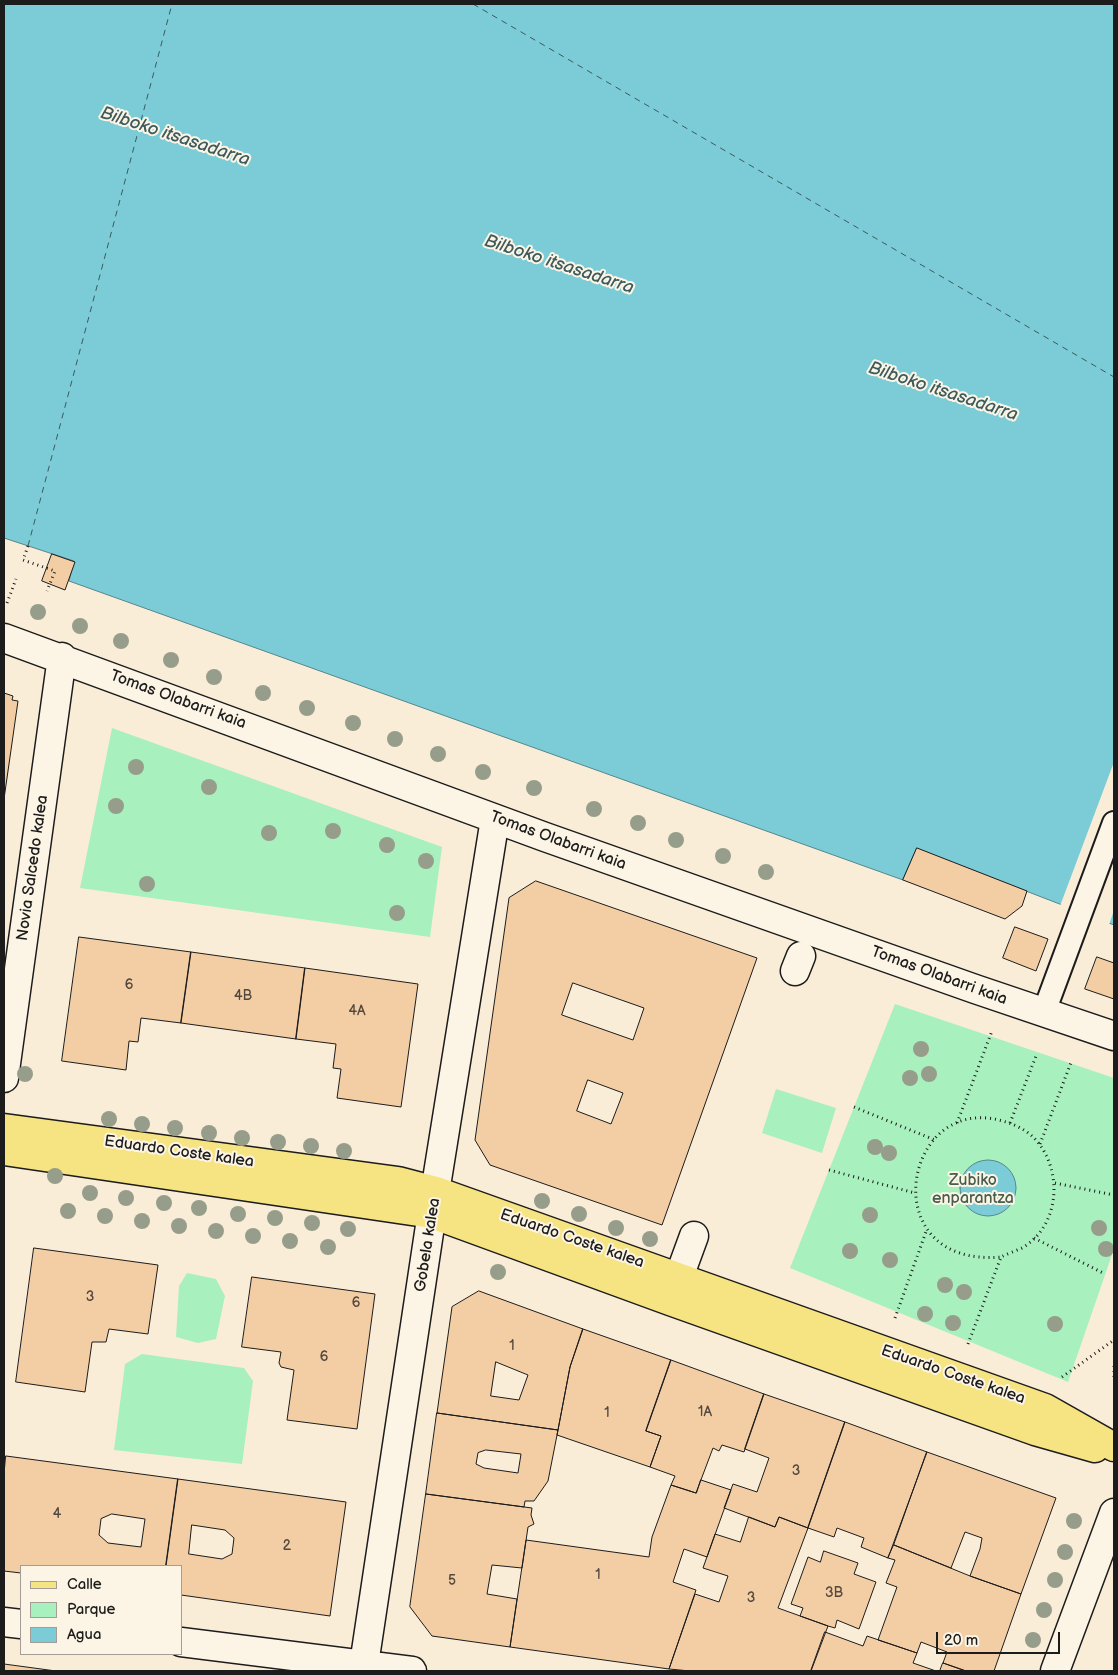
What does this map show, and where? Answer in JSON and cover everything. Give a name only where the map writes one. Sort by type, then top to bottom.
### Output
[{"type":"main road","name":"Eduardo Coste kalea","points":[[4,1128],[398,1181],[434,1202],[670,1301],[1035,1431],[1114,1453]]},
{"type":"main road","name":"Eduardo Coste kalea","points":[[4,1151],[434,1202],[679,1277],[1045,1408],[1114,1447]]},
{"type":"street","name":"Tomas Olabarri kaia","points":[[4,638],[62,657],[495,819],[1114,1036]]},
{"type":"street","name":"Novia Salcedo kalea","points":[[4,1078],[62,657]]},
{"type":"street","name":"Gobela kalea","points":[[363,1668],[495,819]]},
{"type":"street","points":[[679,1277],[694,1236]]},
{"type":"street","points":[[1056,1671],[1114,1513]]},
{"type":"street","points":[[4,1622],[20,1624]]},
{"type":"street","points":[[182,1642],[363,1668],[412,1671]]},
{"type":"lane","points":[[1044,1012],[1114,823]]},
{"type":"path","points":[[28,546],[23,560],[55,571],[47,591]]},
{"type":"path","points":[[4,611],[16,579]]},
{"type":"path","points":[[956,1124],[991,1033]]},
{"type":"path","points":[[1010,1123],[1036,1056]]},
{"type":"path","points":[[1040,1144],[1071,1061]]},
{"type":"path","points":[[854,1108],[935,1140]]},
{"type":"path","points":[[974,1118],[992,1118],[1010,1123],[1026,1131],[1040,1144],[1051,1165],[1055,1183],[1052,1211],[1040,1232],[1034,1238],[1022,1247],[1001,1257],[980,1258],[960,1254],[942,1244],[927,1229],[918,1211],[915,1193],[917,1170],[925,1151],[939,1135],[956,1124],[974,1118]]},
{"type":"path","points":[[829,1170],[915,1193]]},
{"type":"path","points":[[1055,1183],[1114,1195]]},
{"type":"path","points":[[883,1351],[927,1229]]},
{"type":"path","points":[[1034,1238],[1105,1274]]},
{"type":"path","points":[[956,1376],[1001,1257]]},
{"type":"path","points":[[1059,1379],[1114,1340]]},
{"type":"path","points":[[1114,1366],[1114,1379]]},
{"type":"green space","points":[[112,728],[442,847],[430,937],[80,888]]},
{"type":"green space","name":"Zubiko enparantza","points":[[895,1004],[1114,1078],[1114,1249],[1068,1382],[790,1268]]},
{"type":"green space","points":[[776,1089],[836,1108],[822,1153],[762,1133]]},
{"type":"green space","points":[[187,1273],[216,1279],[225,1296],[216,1339],[198,1343],[176,1337],[179,1286]]},
{"type":"green space","points":[[142,1354],[244,1368],[253,1381],[242,1464],[114,1450],[125,1364]]},
{"type":"water","name":"Bilboko itsasadarra","points":[[4,4],[1114,4],[1114,925],[917,849],[903,880],[69,581],[74,561],[4,538]]},
{"type":"water","points":[[988,1160],[1008,1168],[1016,1188],[1008,1208],[988,1216],[968,1208],[960,1188],[968,1168]]},
{"type":"pier","points":[[1114,762],[1114,910],[1109,925],[1060,906]]},
{"type":"building","points":[[52,554],[75,562],[65,590],[42,581]]},
{"type":"building","points":[[4,693],[13,696],[12,700],[18,701],[4,799]]},
{"type":"building","points":[[917,848],[1027,891],[1022,906],[1005,919],[903,880]]},
{"type":"building","points":[[536,881],[757,958],[662,1225],[490,1165],[475,1140],[509,898]],"holes":[[[573,983],[644,1008],[633,1040],[562,1015]],[[588,1080],[623,1093],[611,1124],[577,1111]]]},
{"type":"building","points":[[1015,927],[1048,939],[1036,971],[1003,958]]},
{"type":"building","points":[[79,937],[191,952],[181,1023],[141,1018],[138,1042],[129,1041],[126,1070],[62,1061]]},
{"type":"building","points":[[191,952],[305,968],[296,1039],[181,1023]]},
{"type":"building","points":[[1097,957],[1114,963],[1114,999],[1085,989]]},
{"type":"building","points":[[305,968],[418,984],[401,1107],[337,1098],[341,1069],[333,1068],[336,1044],[296,1039]]},
{"type":"building","points":[[34,1248],[158,1265],[148,1334],[109,1329],[106,1342],[92,1342],[85,1392],[16,1382]]},
{"type":"building","points":[[252,1277],[375,1294],[357,1429],[287,1420],[294,1370],[281,1367],[279,1363],[281,1352],[242,1347]]},
{"type":"building","points":[[479,1291],[583,1329],[570,1367],[558,1430],[437,1413],[452,1307]],"holes":[[[496,1362],[528,1375],[519,1400],[491,1396]]]},
{"type":"building","points":[[583,1329],[671,1360],[646,1431],[661,1436],[650,1467],[557,1435],[570,1367]]},
{"type":"building","points":[[671,1360],[764,1394],[744,1452],[722,1445],[719,1451],[713,1448],[696,1493],[671,1485],[675,1476],[650,1467],[661,1436],[646,1431]]},
{"type":"building","points":[[764,1394],[845,1422],[808,1528],[779,1517],[775,1527],[724,1508],[733,1484],[757,1492],[769,1458],[745,1449]]},
{"type":"building","points":[[437,1413],[558,1430],[548,1481],[534,1501],[525,1501],[524,1507],[426,1494]],"holes":[[[486,1450],[521,1454],[518,1473],[484,1468],[476,1464],[478,1453]]]},
{"type":"building","points":[[845,1422],[927,1452],[888,1558],[861,1547],[864,1538],[837,1528],[834,1537],[808,1528]]},
{"type":"building","points":[[927,1452],[1056,1498],[1021,1594],[970,1576],[982,1538],[965,1532],[951,1568],[894,1545]]},
{"type":"building","points":[[6,1456],[178,1479],[166,1565],[20,1565],[20,1573],[4,1571],[4,1474]],"holes":[[[112,1514],[145,1519],[141,1547],[108,1543],[99,1535],[101,1519]]]},
{"type":"building","points":[[178,1479],[346,1502],[330,1616],[182,1595],[182,1565],[166,1565]],"holes":[[[192,1525],[225,1530],[234,1538],[232,1554],[222,1559],[189,1554]]]},
{"type":"building","points":[[701,1480],[731,1490],[707,1557],[684,1549],[673,1582],[696,1590],[669,1669],[510,1647],[526,1540],[649,1557],[652,1537],[671,1485],[696,1493]]},
{"type":"building","points":[[426,1494],[532,1508],[531,1515],[534,1524],[528,1527],[522,1568],[492,1565],[487,1594],[517,1599],[510,1647],[432,1636],[410,1607]]},
{"type":"building","points":[[749,1517],[775,1527],[779,1517],[808,1528],[778,1608],[828,1626],[811,1671],[690,1671],[669,1669],[695,1594],[719,1602],[728,1576],[703,1568],[715,1534],[740,1542]]},
{"type":"building","points":[[894,1545],[970,1576],[1021,1594],[994,1671],[966,1671],[943,1663],[947,1652],[921,1642],[917,1653],[878,1640],[897,1587],[886,1583],[895,1560],[888,1558]]},
{"type":"building","points":[[824,1551],[858,1563],[854,1574],[876,1582],[859,1629],[837,1620],[835,1628],[800,1616],[803,1608],[791,1604],[808,1557],[820,1562]]},
{"type":"building","points":[[825,1632],[863,1646],[867,1636],[917,1653],[913,1663],[936,1671],[811,1671]]},
{"type":"building","points":[[943,1663],[966,1671],[940,1671]]},
{"type":"building","points":[[4,1664],[56,1671],[4,1671]]},
{"type":"ferry route","points":[[28,546],[172,4]]},
{"type":"ferry route","points":[[473,4],[1114,377]]}]
